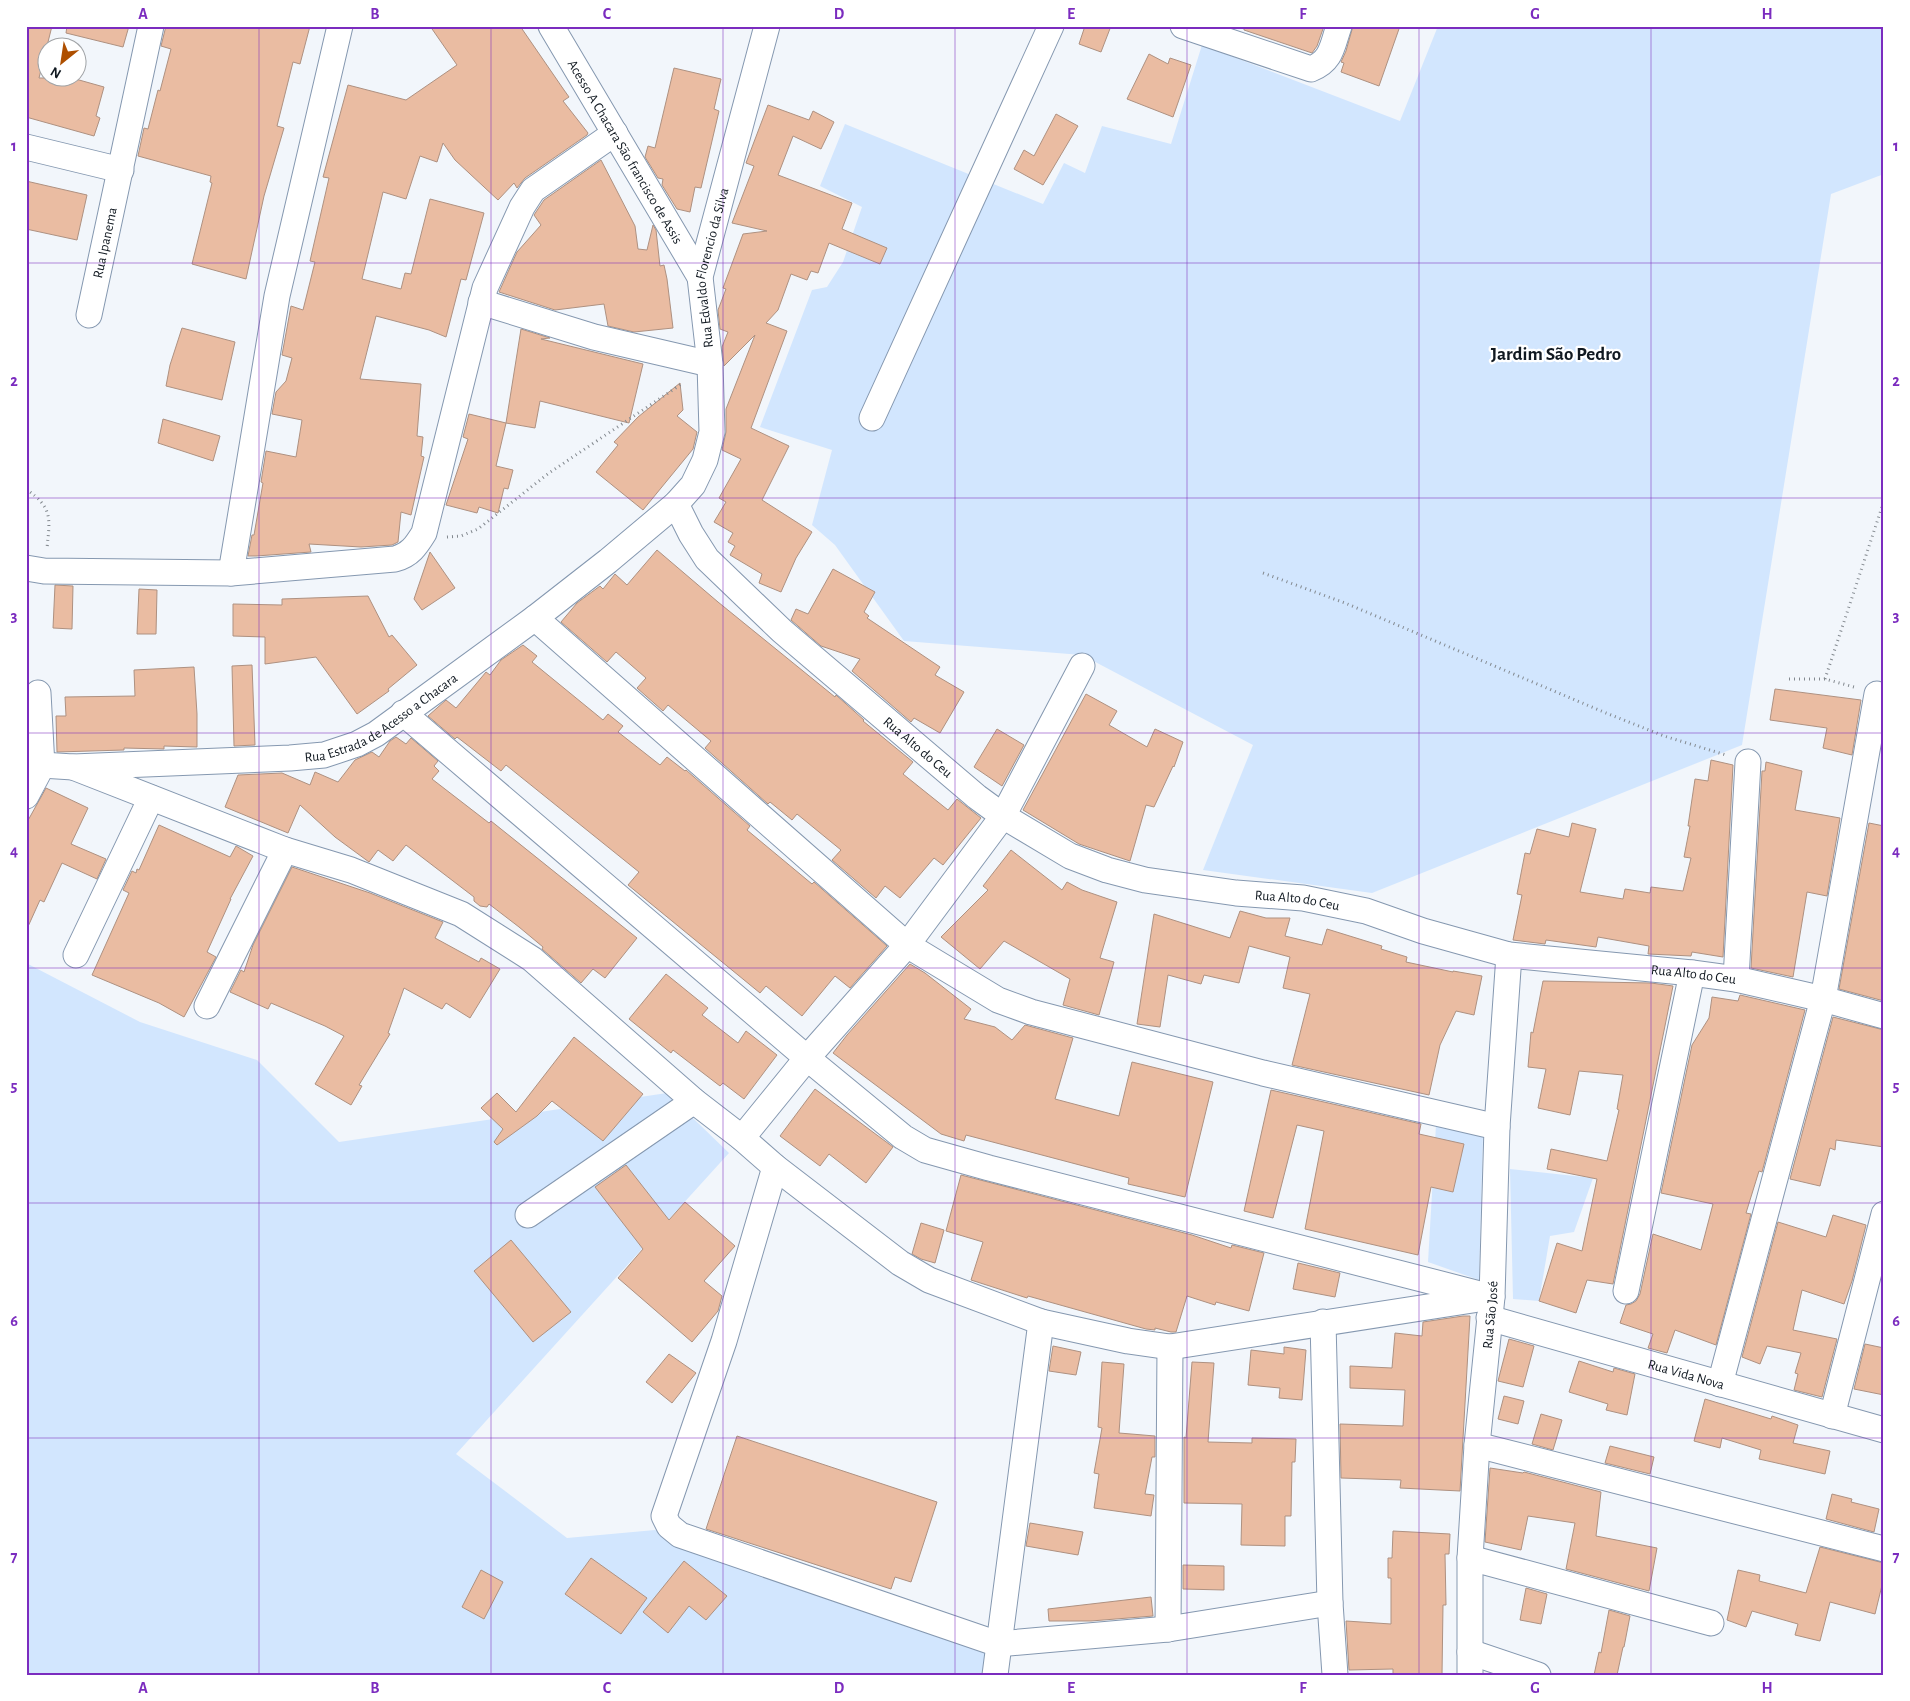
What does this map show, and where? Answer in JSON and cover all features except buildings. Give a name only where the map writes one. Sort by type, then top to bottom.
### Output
[{"type":"street","name":"Rua Ipanema","points":[[89,315],[151,26]]},
{"type":"street","points":[[231,573],[277,296],[340,26]]},
{"type":"street","name":"Acesso A Chacara São francisco de Assis","points":[[551,26],[700,277]]},
{"type":"street","name":"Rua Edvaldo Florencio da Silva","points":[[676,504],[693,485],[706,460],[712,432],[710,364],[700,277],[767,26]]},
{"type":"street","points":[[872,418],[1051,26]]},
{"type":"street","points":[[1183,26],[1311,69],[1322,65],[1328,57],[1339,26]]},
{"type":"street","points":[[35,570],[231,573],[395,559],[405,556],[416,546],[424,533],[485,288],[522,207],[533,190],[615,133]]},
{"type":"street","points":[[26,147],[121,170]]},
{"type":"street","points":[[481,302],[594,337],[710,364]]},
{"type":"street","name":"Rua Estrada de Acesso a Chacara","points":[[34,765],[73,767],[290,758],[324,755],[358,744],[376,734],[402,713],[535,618],[608,561],[676,504]]},
{"type":"street","name":"Rua Alto do Ceu","points":[[676,504],[691,534],[707,559],[782,631],[977,797],[1003,816],[1070,856],[1107,870],[1145,880],[1236,893],[1303,898],[1366,910],[1423,931],[1509,955],[1736,979],[1823,999],[1884,1016]]},
{"type":"street","points":[[535,618],[907,945],[998,1000],[1031,1012],[1263,1073],[1497,1127]]},
{"type":"street","points":[[742,1138],[807,1058],[907,945],[1003,816],[1082,666]]},
{"type":"street","points":[[26,796],[34,765],[38,694]]},
{"type":"street","points":[[1720,1384],[1823,999],[1877,694]]},
{"type":"street","name":"Rua Vida Nova","points":[[402,713],[807,1058],[904,1137],[925,1150],[1491,1308],[1720,1384],[1884,1430]]},
{"type":"street","points":[[1736,979],[1748,762]]},
{"type":"street","points":[[73,767],[285,850],[352,870],[461,914],[532,959],[694,1101],[900,1263],[922,1275],[1040,1322],[1128,1341],[1170,1347],[1323,1322],[1491,1308]]},
{"type":"street","points":[[76,955],[151,798]]},
{"type":"street","points":[[207,1006],[285,850]]},
{"type":"street","name":"Rua São José","points":[[1470,1664],[1470,1558],[1477,1446],[1491,1308],[1497,1127],[1509,955]]},
{"type":"street","points":[[1626,1291],[1692,973]]},
{"type":"street","points":[[528,1215],[694,1101]]},
{"type":"street","points":[[775,1166],[724,1341],[664,1516],[669,1526],[680,1535],[998,1644],[1168,1629],[1330,1603]]},
{"type":"street","points":[[1832,1416],[1884,1214]]},
{"type":"street","points":[[995,1675],[1040,1322]]},
{"type":"street","points":[[1323,1322],[1330,1603],[1335,1675]]},
{"type":"street","points":[[1168,1629],[1170,1347]]},
{"type":"street","points":[[1477,1446],[1884,1549]]},
{"type":"street","points":[[1470,1558],[1711,1623]]},
{"type":"street","points":[[1470,1664],[1538,1675]]},
{"type":"path","points":[[424,533],[446,537],[461,536],[478,529],[549,473],[710,364]]},
{"type":"path","points":[[26,488],[41,499],[50,518],[35,570]]},
{"type":"path","points":[[1825,679],[1884,501]]},
{"type":"path","points":[[1263,573],[1345,603],[1664,736],[1748,762]]},
{"type":"path","points":[[1789,679],[1825,679],[1877,694]]},
{"type":"shaded area","points":[[1438,26],[1884,26],[1884,174],[1831,194],[1742,745],[1372,893],[1203,870],[1253,745],[1082,655],[904,641],[835,545],[812,525],[832,450],[760,427],[812,290],[827,287],[843,262],[862,207],[820,186],[845,124],[1043,204],[1064,163],[1085,173],[1102,126],[1171,144],[1202,45],[1400,121]]},
{"type":"shaded area","points":[[28,964],[140,1022],[257,1060],[339,1142],[667,1093],[729,1153],[456,1454],[567,1538],[655,1530],[764,1574],[989,1651],[984,1675],[26,1675],[26,965]]},
{"type":"shaded area","points":[[1436,1125],[1483,1135],[1479,1280],[1428,1262]]},
{"type":"shaded area","points":[[1510,1169],[1593,1178],[1574,1232],[1550,1236],[1539,1301],[1513,1299]]},
{"type":"district","name":"Jardim São Pedro","points":[[1556,353]]}]
